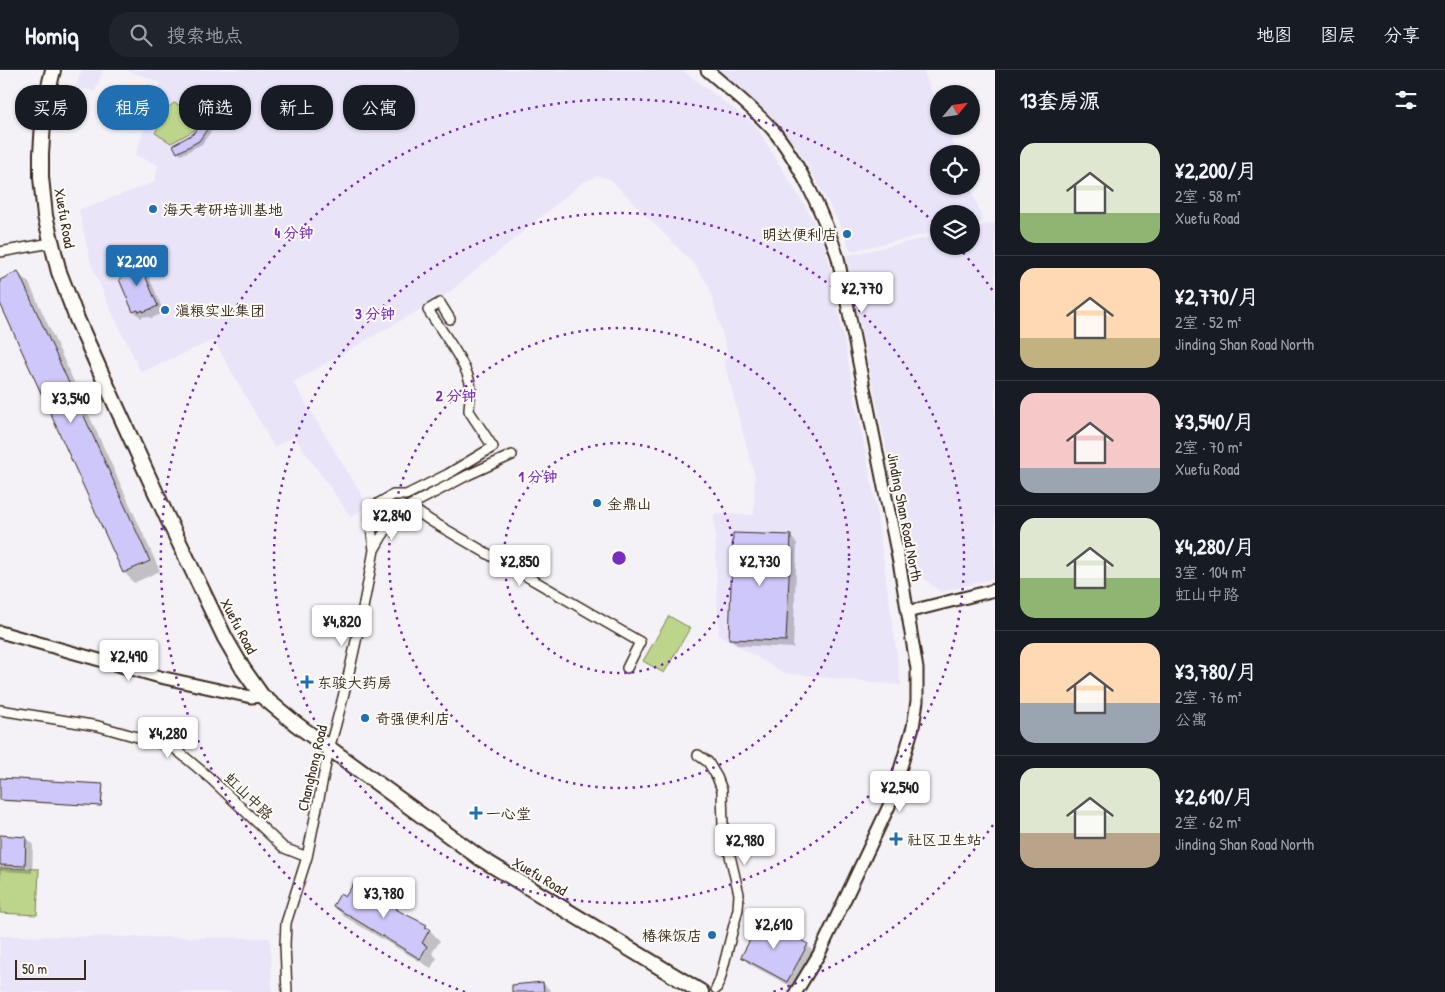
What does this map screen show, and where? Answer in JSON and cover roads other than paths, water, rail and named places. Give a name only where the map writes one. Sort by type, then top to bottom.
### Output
[{"type":"main road","name":"Xuefu Road","points":[[53,70],[44,107],[41,177],[51,243],[59,272],[77,318],[166,515],[225,638],[262,696],[329,749],[480,858],[702,992]]},
{"type":"street","name":"Jinding Shan Road North","points":[[707,70],[774,131],[797,168],[830,233],[838,258],[900,567],[917,669],[917,701],[913,727],[888,806],[820,954],[796,992]]},
{"type":"street","points":[[0,252],[51,243]]},
{"type":"street","points":[[374,550],[370,520],[371,512],[379,503],[393,495],[406,495],[448,474],[493,447],[469,411],[471,388],[460,360],[428,310],[440,304],[450,319]]},
{"type":"street","points":[[374,550],[398,514],[409,506],[468,475],[512,455]]},
{"type":"street","points":[[409,506],[431,522],[640,642],[627,668]]},
{"type":"street","name":"Changhong Road","points":[[287,992],[284,945],[286,923],[307,857],[329,749],[335,732],[352,657],[374,550]]},
{"type":"street","points":[[907,612],[995,590]]},
{"type":"street","points":[[0,632],[160,677],[251,697],[262,696]]},
{"type":"street","name":"虹山中路","points":[[0,710],[98,726],[173,747],[211,779],[284,848],[307,857]]},
{"type":"street","points":[[698,755],[708,762],[722,790],[723,826],[739,894],[738,909],[716,989]]},
{"type":"place","name":"海天考研培训基地","points":[[153,209]]},
{"type":"place","name":"明达便利店","points":[[847,234]]},
{"type":"place","name":"滇粮实业集团","points":[[165,310]]},
{"type":"place","name":"金鼎山","points":[[597,503]]},
{"type":"place","name":"东骏大药房","points":[[307,682]]},
{"type":"place","name":"奇强便利店","points":[[365,718]]},
{"type":"place","name":"一心堂","points":[[476,813]]},
{"type":"place","name":"社区卫生站","points":[[896,839]]},
{"type":"place","name":"椿徕饭店","points":[[712,935]]}]
